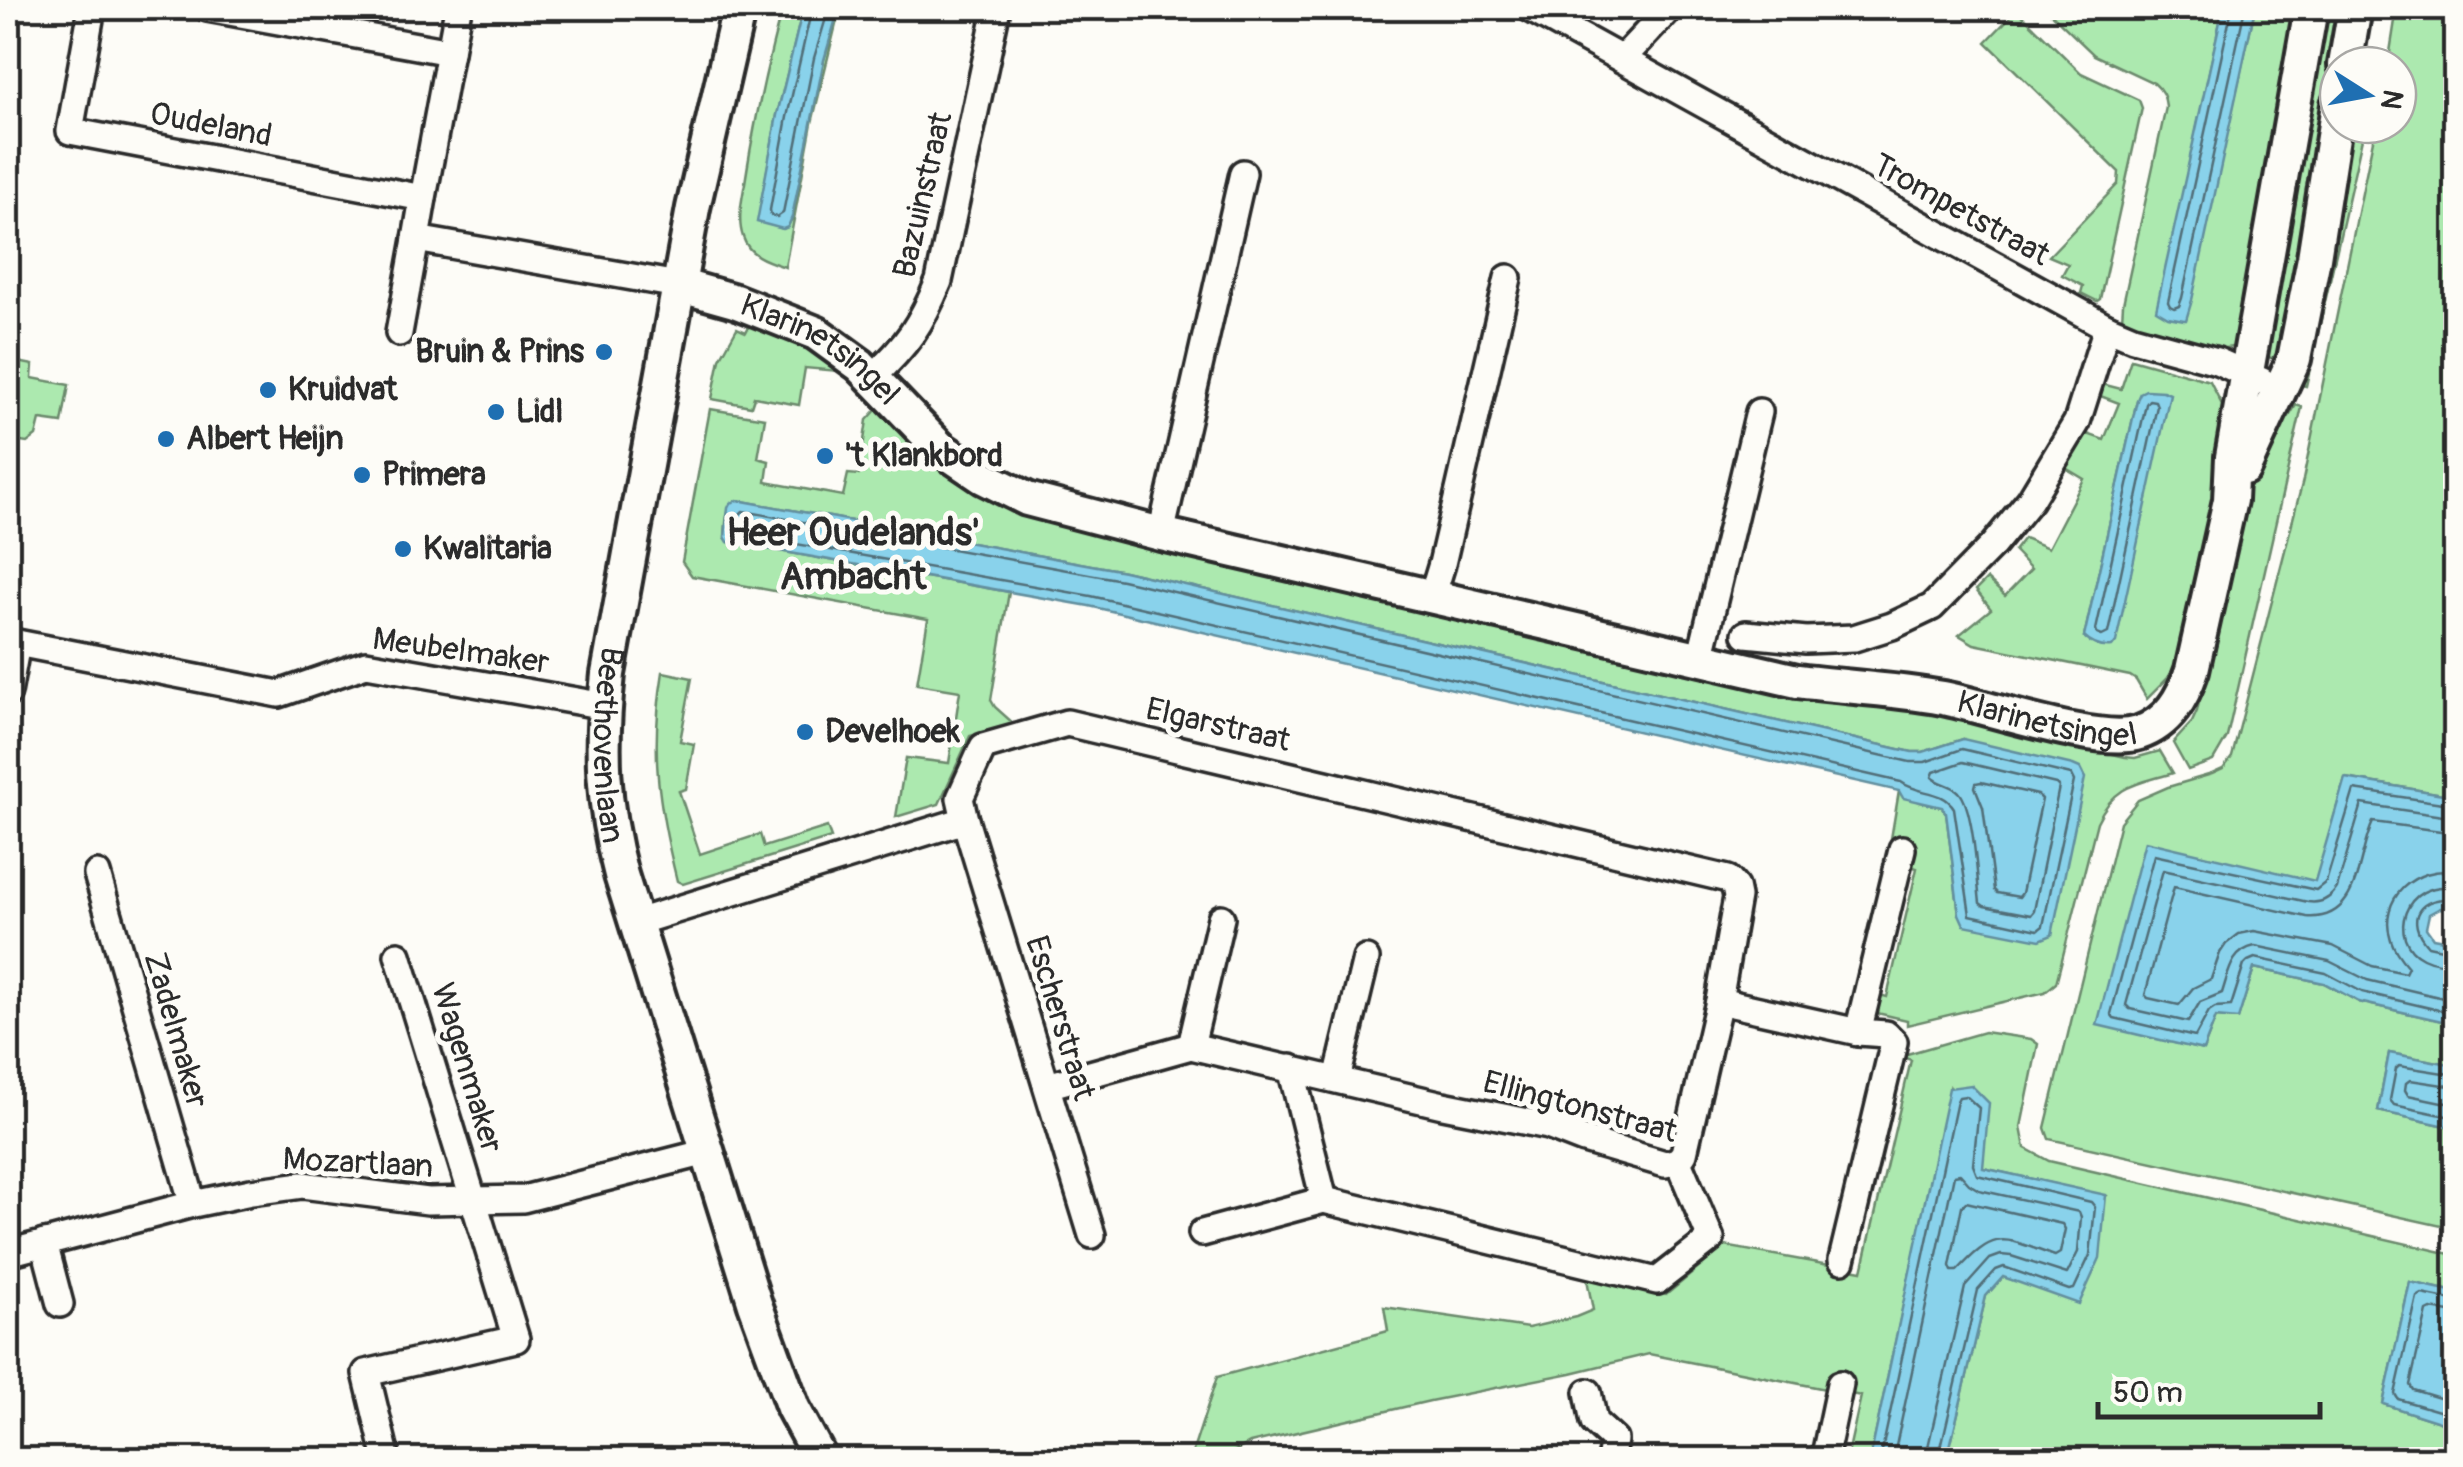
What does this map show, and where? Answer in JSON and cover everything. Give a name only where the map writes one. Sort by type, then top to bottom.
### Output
[{"type":"street","name":"Oudeland","points":[[92,8],[70,131],[423,198]]},
{"type":"street","points":[[207,8],[450,52]]},
{"type":"street","points":[[399,334],[458,8]]},
{"type":"street","name":"Beethovenlaan","points":[[739,8],[678,285],[608,674],[602,748],[609,832],[707,1152],[793,1408],[821,1460]]},
{"type":"street","name":"Bazuinstraat","points":[[872,377],[912,338],[940,281],[998,8]]},
{"type":"street","name":"Trompetstraat","points":[[1529,8],[2106,328],[2217,361],[2282,388]]},
{"type":"street","points":[[1622,59],[1670,8]]},
{"type":"street","name":"Klarinetsingel","points":[[678,285],[806,328],[833,343],[872,377],[940,448],[983,477],[1027,499],[1161,534],[1796,681],[1894,690],[2096,734],[2135,734],[2155,726],[2173,710],[2183,696],[2192,670],[2230,500],[2232,456],[2311,8]]},
{"type":"street","points":[[2348,45],[2354,8]]},
{"type":"street","name":"Klarinetsingel","points":[[2230,500],[2294,360],[2331,145]]},
{"type":"street","points":[[1161,534],[1243,173]]},
{"type":"street","points":[[416,239],[678,285]]},
{"type":"street","points":[[1432,596],[1508,278]]},
{"type":"street","points":[[1746,634],[1806,640],[1854,638],[1932,607],[1993,546],[2038,488],[2076,422],[2106,328]]},
{"type":"street","points":[[1700,659],[1760,412]]},
{"type":"street","name":"Meubelmaker","points":[[8,693],[12,642],[279,694],[366,664],[604,706]]},
{"type":"street","name":"Elgarstraat","points":[[966,820],[960,798],[982,747],[1067,723],[1728,879],[1738,897],[1719,1001],[1684,1154],[1678,1161]]},
{"type":"street","points":[[637,922],[966,820]]},
{"type":"street","name":"Escherstraat","points":[[966,820],[1092,1235]]},
{"type":"street","points":[[1858,1032],[1902,849]]},
{"type":"street","name":"Zadelmaker","points":[[97,874],[192,1204]]},
{"type":"street","points":[[1192,1046],[1221,918]]},
{"type":"street","name":"Wagenmaker","points":[[387,1460],[366,1373],[516,1338],[398,955]]},
{"type":"street","points":[[1337,1079],[1366,960]]},
{"type":"street","points":[[1719,1001],[1858,1032],[1886,1034],[1894,1042],[1842,1260]]},
{"type":"street","name":"Ellingtonstraat","points":[[1048,1086],[1192,1046],[1548,1126],[1665,1164],[1678,1161],[1711,1239],[1657,1281],[1324,1200],[1202,1233]]},
{"type":"street","points":[[1291,1068],[1324,1200]]},
{"type":"street","name":"Mozartlaan","points":[[8,1253],[251,1192],[302,1185],[428,1201],[523,1198],[707,1152]]},
{"type":"street","points":[[44,1243],[60,1304]]},
{"type":"street","points":[[1824,1460],[1840,1384]]},
{"type":"street","points":[[1588,1392],[1594,1422],[1614,1440],[1610,1460]]},
{"type":"green space","points":[[782,8],[803,8],[777,115],[758,221],[783,229],[793,217],[824,60],[840,8],[812,123],[785,267],[750,249],[743,237],[740,217],[757,116]]},
{"type":"green space","points":[[2045,8],[2223,8],[2184,187],[2186,319],[2255,8],[2301,8],[2239,342],[2233,347],[2217,349],[2122,320],[2165,100],[2154,83],[2094,55]]},
{"type":"green space","points":[[2319,8],[2347,8],[2341,45],[2318,45],[2318,145],[2324,145],[2293,328],[2280,360],[2264,356]]},
{"type":"green space","points":[[2397,8],[2455,8],[2455,796],[2345,778],[2316,881],[2097,1024],[2203,1050],[2216,1017],[2238,1019],[2254,968],[2324,983],[2359,1002],[2455,1024],[2455,1065],[2389,1053],[2378,1111],[2455,1128],[2455,1229],[2049,1139],[2045,1128],[2120,822],[2138,800],[2223,769],[2232,757],[2303,480],[2372,145],[2418,145],[2418,45],[2391,45]]},
{"type":"green space","points":[[2017,10],[2081,73],[2139,100],[2142,108],[2097,301],[2081,293],[2083,286],[2062,275],[2068,264],[2049,256],[2118,184],[2119,172],[1986,42]]},
{"type":"green space","points":[[2341,145],[2360,145],[2306,386],[2296,384]]},
{"type":"green space","points":[[751,322],[801,343],[838,366],[838,371],[805,368],[799,405],[754,397],[751,406],[712,399],[720,359],[737,328],[746,332]]},
{"type":"green space","points":[[2131,359],[2210,381],[2222,405],[2233,408],[2177,665],[2147,699],[2130,676],[1974,644],[1959,635],[1991,609],[1976,590],[1987,579],[2005,596],[2031,569],[2014,551],[2024,538],[2048,548],[2084,479],[2064,467],[2082,432],[2104,440],[2119,403],[2095,394],[2098,383],[2121,389]],"holes":[[[2137,400],[2097,645],[2084,637]]]},
{"type":"green space","points":[[8,360],[33,365],[32,378],[69,385],[62,423],[40,420],[36,436],[27,443],[8,440]]},
{"type":"green space","points":[[2296,405],[2302,407],[2227,737],[2213,761],[2188,770],[2173,743],[2197,711],[2241,511],[2254,470],[2279,417],[2288,418]]},
{"type":"green space","points":[[879,407],[949,471],[2125,757],[2160,751],[2173,773],[2128,787],[2104,809],[2097,822],[2056,983],[2045,992],[1907,1025],[1907,1020],[1873,1012],[1876,994],[1887,997],[1917,868],[1907,865],[1910,845],[1891,839],[1899,791],[1942,807],[1946,813],[1959,914],[1963,739],[1912,752],[1124,571],[737,500],[727,516],[725,537],[729,542],[1009,592],[991,700],[1014,724],[970,736],[939,804],[896,817],[906,758],[949,763],[960,691],[917,684],[928,619],[692,576],[682,562],[710,409],[765,418],[758,458],[769,461],[766,482],[843,496],[848,474],[859,475],[867,420]]},
{"type":"green space","points":[[663,672],[692,678],[680,741],[694,744],[686,789],[679,791],[700,854],[760,834],[764,847],[827,827],[831,838],[683,884],[677,881],[658,777],[657,727]]},
{"type":"green space","points":[[1984,1032],[2031,1039],[2038,1044],[2021,1127],[2025,1148],[2049,1161],[2455,1255],[2455,1292],[2410,1282],[2383,1404],[2455,1427],[2455,1459],[1947,1459],[1986,1296],[2003,1277],[2106,1196],[1983,1168],[1950,1088],[1870,1459],[1847,1459],[1861,1396],[1649,1354],[1250,1443],[1220,1459],[1190,1460],[1217,1377],[1388,1331],[1384,1307],[1528,1328],[1593,1310],[1586,1274],[1666,1295],[1725,1246],[1862,1271],[1911,1060],[1900,1056]]},
{"type":"water","points":[[803,8],[839,8],[824,60],[792,217],[783,229],[757,222]]},
{"type":"water","points":[[2223,8],[2255,8],[2192,300],[2184,320],[2156,310]]},
{"type":"water","points":[[2146,390],[2170,394],[2116,642],[2112,647],[2100,646],[2084,637],[2137,400]]},
{"type":"water","points":[[737,500],[1124,571],[1912,752],[1963,739],[2073,765],[2080,768],[2085,778],[2052,935],[2040,940],[1964,925],[1959,914],[1946,813],[1942,807],[1903,798],[1899,791],[1089,606],[728,542],[728,508]]},
{"type":"water","points":[[2345,778],[2455,796],[2455,911],[2440,908],[2429,914],[2426,928],[2433,938],[2455,942],[2455,1024],[2359,1002],[2324,983],[2254,968],[2238,1019],[2216,1017],[2203,1050],[2097,1025],[2145,841],[2315,881]]},
{"type":"water","points":[[2389,1053],[2455,1065],[2455,1128],[2378,1111]]},
{"type":"water","points":[[1971,1085],[1989,1103],[1983,1168],[2106,1195],[2100,1258],[2079,1304],[2003,1277],[1986,1296],[1947,1459],[1870,1459],[1949,1088]]},
{"type":"water","points":[[2410,1282],[2455,1292],[2455,1427],[2383,1404]]},
{"type":"place","name":"Bruin & Prins","points":[[604,352]]},
{"type":"place","name":"Kruidvat","points":[[268,390]]},
{"type":"place","name":"Lidl","points":[[496,412]]},
{"type":"place","name":"Albert Heijn","points":[[166,439]]},
{"type":"place","name":"'t Klankbord","points":[[825,456]]},
{"type":"place","name":"Primera","points":[[362,475]]},
{"type":"place","name":"Kwalitaria","points":[[403,549]]},
{"type":"place","name":"Develhoek","points":[[805,732]]},
{"type":"district","name":"Heer Oudelands' Ambacht","points":[[853,555]]}]
